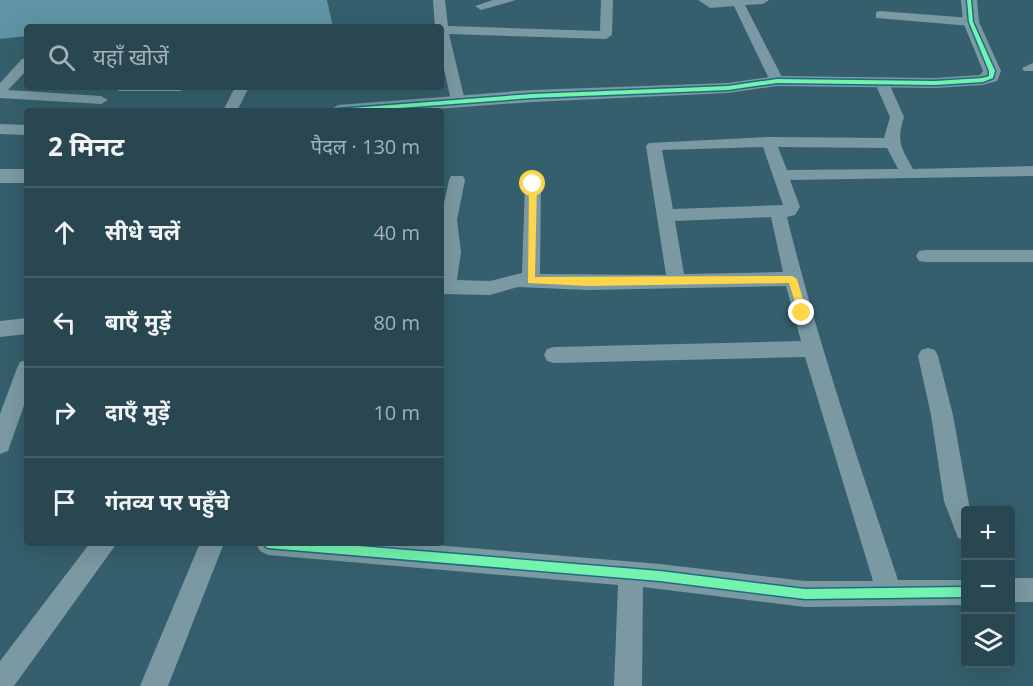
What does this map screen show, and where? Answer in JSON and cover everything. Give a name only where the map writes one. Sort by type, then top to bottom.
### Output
[{"type":"street","points":[[438,0],[441,24]]},
{"type":"street","points":[[482,6],[510,0]]},
{"type":"street","points":[[444,32],[606,35],[608,0]]},
{"type":"street","points":[[704,0],[710,4],[764,0]]},
{"type":"street","points":[[411,108],[458,102],[728,88],[777,81],[935,83],[983,80],[991,77],[992,71],[971,22],[969,0]]},
{"type":"street","points":[[738,2],[777,81]]},
{"type":"street","points":[[880,15],[971,22]]},
{"type":"street","points":[[444,41],[458,102]]},
{"type":"street","points":[[0,92],[24,65]]},
{"type":"street","points":[[881,81],[897,117],[891,135],[892,143],[908,174]]},
{"type":"street","points":[[0,92],[40,92],[97,105],[108,90]]},
{"type":"street","points":[[232,108],[240,90]]},
{"type":"street","points":[[0,129],[24,130]]},
{"type":"street","points":[[676,281],[654,146],[769,142],[892,143]]},
{"type":"street","points":[[667,215],[789,211],[792,207],[769,142]]},
{"type":"street","points":[[780,175],[1033,171]]},
{"type":"street","points":[[0,176],[24,176]]},
{"type":"street","points":[[457,180],[449,220],[452,252],[444,287],[490,288],[511,281],[792,279]]},
{"type":"street","points":[[531,281],[533,184]]},
{"type":"street","points":[[778,213],[792,279],[890,595]]},
{"type":"street","points":[[925,256],[1033,256]]},
{"type":"street","points":[[554,355],[813,349]]},
{"type":"street","points":[[928,356],[942,415],[955,501],[961,517]]},
{"type":"street","points":[[0,444],[24,376]]},
{"type":"street","points":[[0,683],[103,546]]},
{"type":"street","points":[[154,686],[211,546]]},
{"type":"street","points":[[341,546],[389,548],[805,594],[890,595],[961,592]]},
{"type":"street","points":[[628,686],[631,574]]},
{"type":"street","points":[[1015,590],[1033,590]]},
{"type":"water","points":[[0,0],[327,0],[332,24],[24,24],[24,36],[0,39]]},
{"type":"cycle path","points":[[377,108],[532,96],[728,88],[777,81],[935,83],[983,80],[991,77],[992,71],[971,22],[969,0]]},
{"type":"cycle path","points":[[304,546],[660,576],[805,594],[961,592]]},
{"type":"route","points":[[533,184],[531,281],[588,283],[792,279],[802,313]]}]
